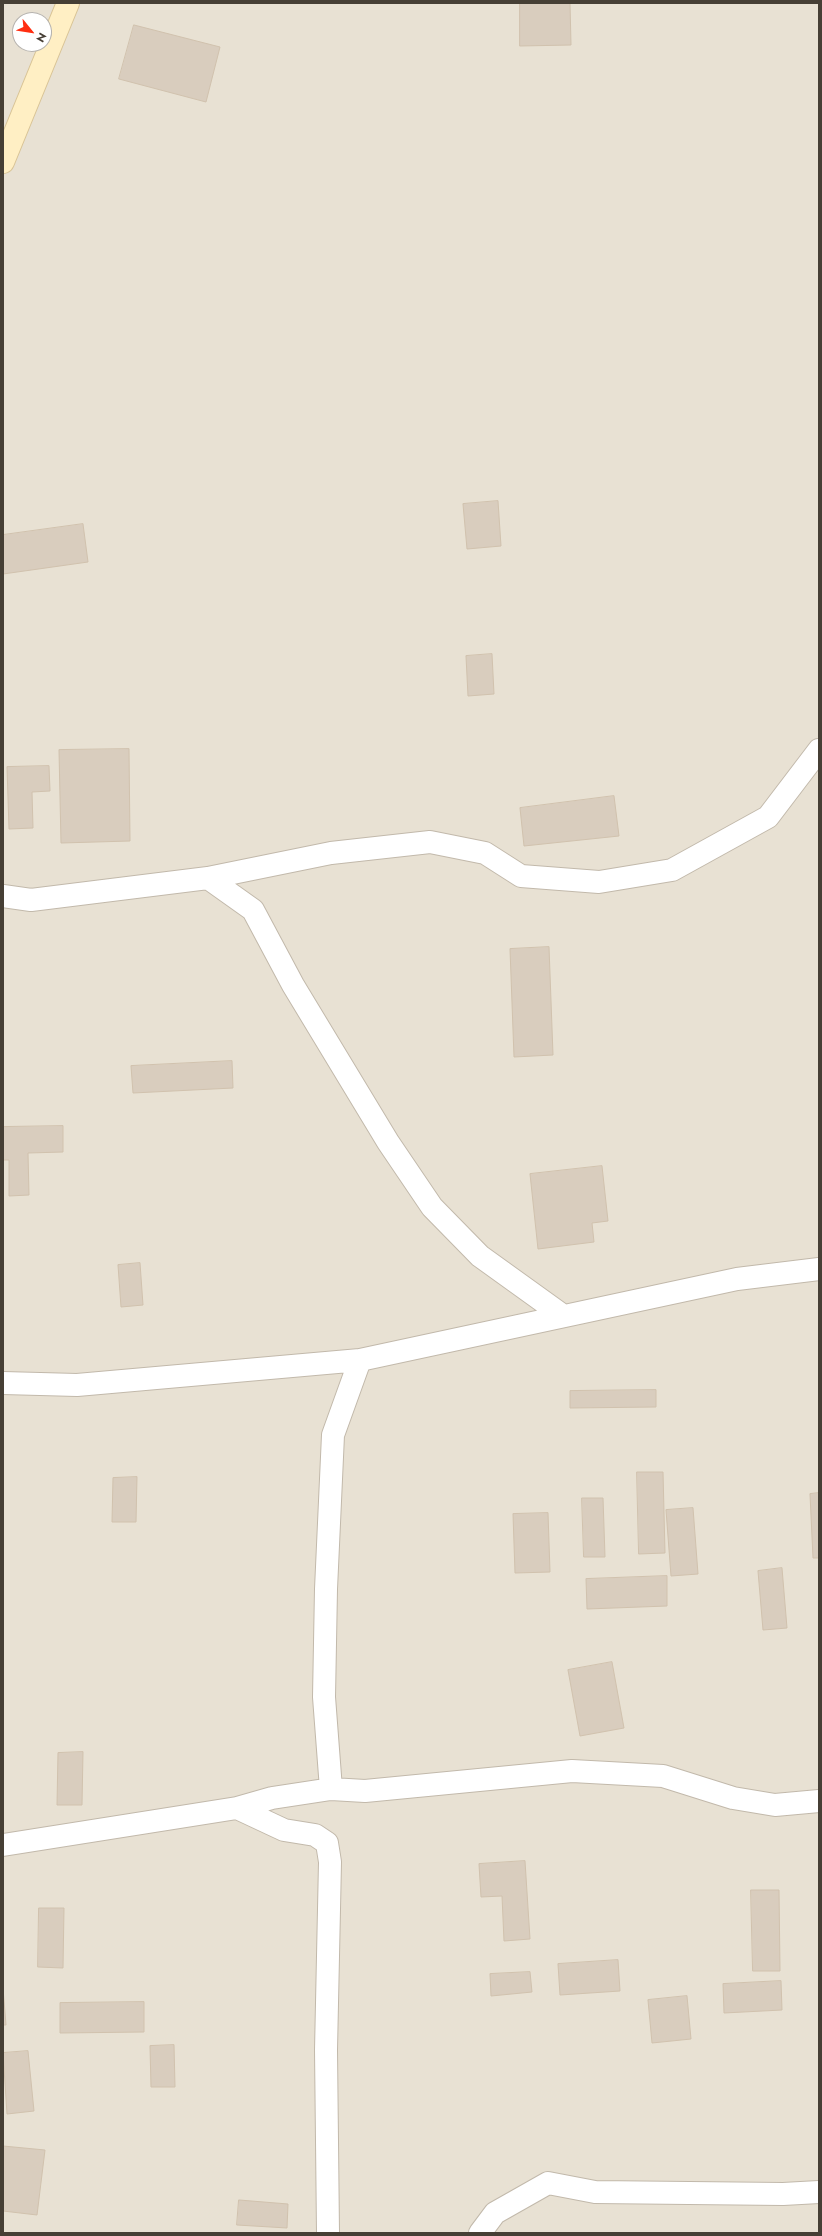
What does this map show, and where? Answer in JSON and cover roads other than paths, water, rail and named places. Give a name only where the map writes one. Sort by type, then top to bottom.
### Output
[{"type":"main road","points":[[3,162],[68,3]]},
{"type":"street","points":[[3,896],[31,900],[208,878],[331,853],[430,842],[485,853],[522,876],[599,882],[672,870],[768,817],[819,750]]},
{"type":"street","points":[[208,878],[253,910],[293,985],[388,1142],[432,1207],[480,1256],[562,1315]]},
{"type":"street","points":[[3,1383],[77,1385],[360,1360],[562,1315],[738,1279],[819,1269]]},
{"type":"street","points":[[331,1789],[324,1697],[326,1589],[333,1435],[360,1360]]},
{"type":"street","points":[[3,1845],[237,1808],[272,1798],[331,1789],[366,1791],[572,1771],[663,1776],[732,1798],[775,1805],[819,1801]]},
{"type":"street","points":[[237,1808],[284,1830],[315,1835],[327,1843],[330,1862],[326,2050],[328,2233]]},
{"type":"street","points":[[480,2233],[495,2214],[548,2183],[595,2192],[783,2194],[819,2192]]}]
